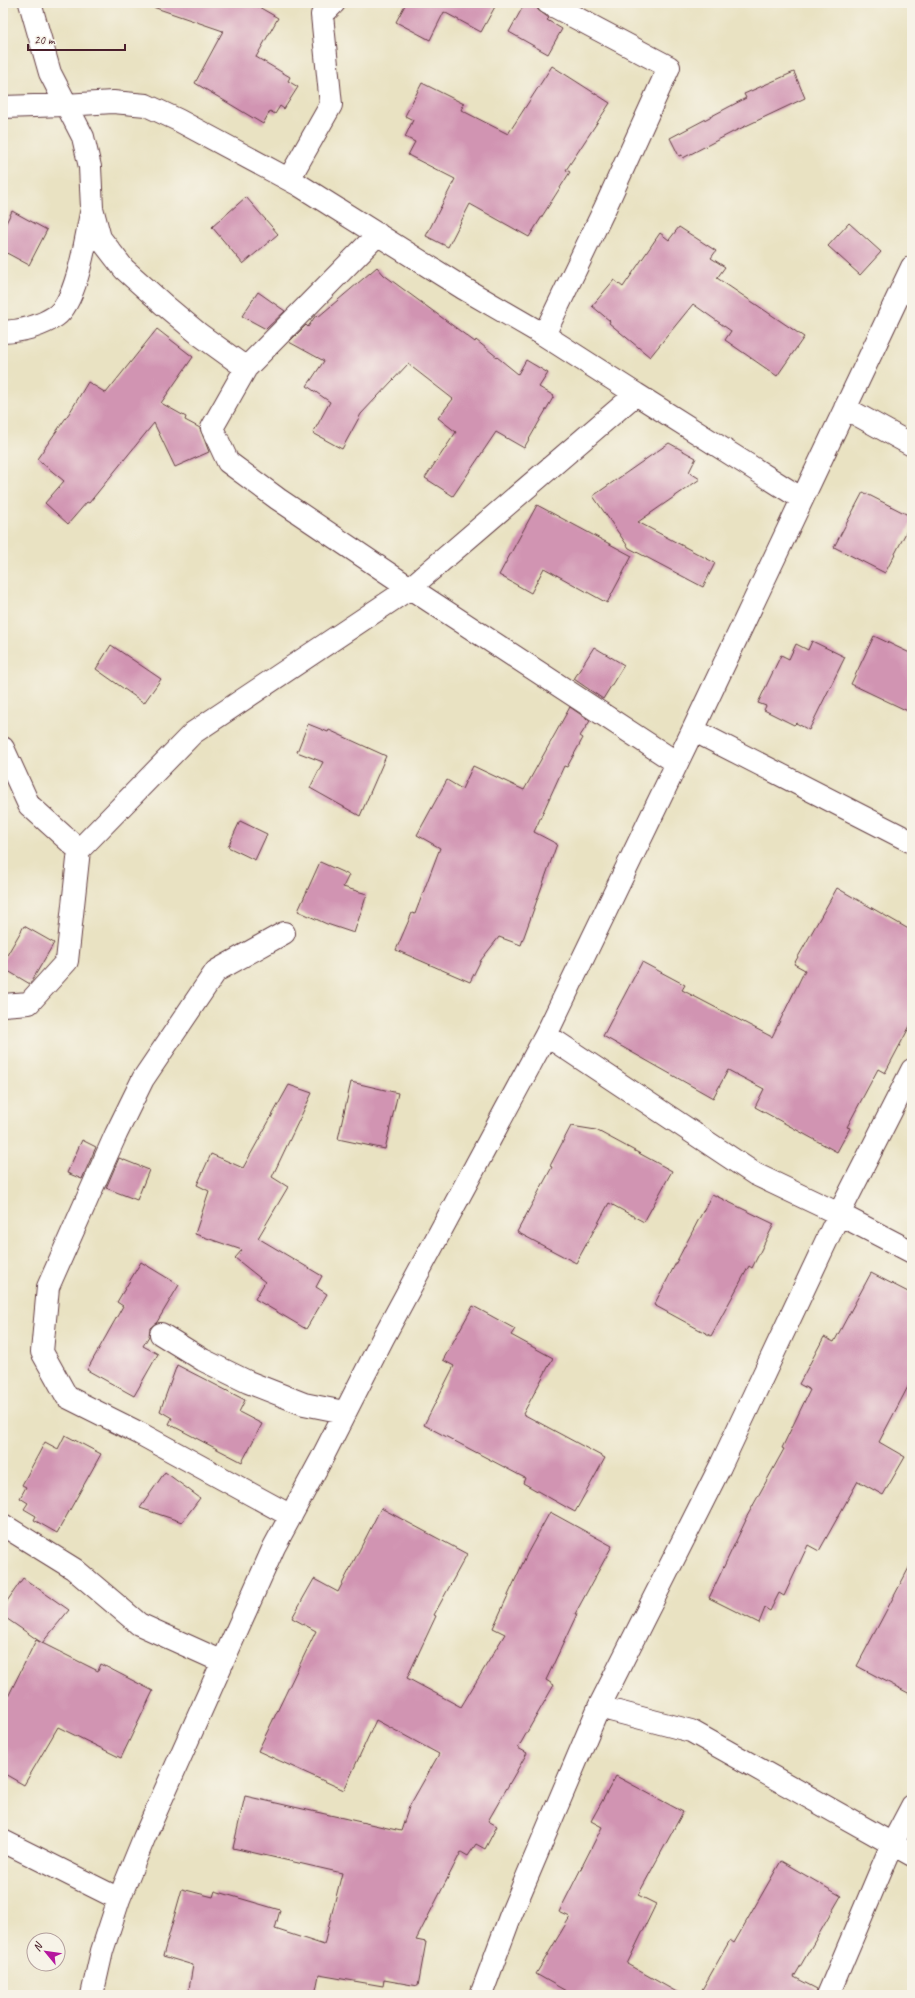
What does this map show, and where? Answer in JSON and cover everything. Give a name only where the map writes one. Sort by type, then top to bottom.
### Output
[{"type":"street","points":[[30,3],[50,73],[82,137],[90,167],[92,208],[100,238],[124,270],[199,334],[246,368]]},
{"type":"street","points":[[289,179],[331,105],[322,15],[334,3]]},
{"type":"street","points":[[544,335],[605,208],[669,67],[548,3]]},
{"type":"street","points":[[3,107],[113,102],[146,105],[178,120],[289,179],[463,288],[544,335],[802,499]]},
{"type":"street","points":[[3,332],[36,326],[57,316],[70,298],[80,264],[92,208]]},
{"type":"street","points":[[378,234],[246,368],[212,428],[228,462],[278,499],[410,588],[677,763]]},
{"type":"street","points":[[92,1995],[102,1950],[119,1899],[274,1547],[344,1412],[546,1035],[693,730],[912,267]]},
{"type":"street","points":[[3,1005],[29,1003],[67,961],[79,850],[193,733],[410,588],[636,394]]},
{"type":"street","points":[[844,408],[912,445]]},
{"type":"street","points":[[693,730],[912,842]]},
{"type":"street","points":[[3,748],[29,805],[79,850]]},
{"type":"street","points":[[284,934],[216,972],[143,1079],[116,1134],[48,1287],[42,1352],[67,1397],[139,1433],[291,1516]]},
{"type":"street","points":[[546,1035],[755,1174],[839,1214],[912,1252]]},
{"type":"street","points":[[481,1995],[510,1917],[599,1707],[720,1467],[839,1214],[912,1070]]},
{"type":"street","points":[[161,1334],[203,1360],[248,1382],[304,1404],[344,1412]]},
{"type":"street","points":[[3,1525],[74,1568],[139,1624],[223,1662]]},
{"type":"street","points":[[599,1707],[691,1731],[912,1855]]},
{"type":"street","points":[[828,1995],[892,1844],[912,1806]]},
{"type":"street","points":[[3,1840],[119,1899]]},
{"type":"building","points":[[153,3],[252,3],[278,18],[256,57],[290,77],[288,81],[298,87],[284,109],[280,106],[275,114],[270,111],[263,124],[195,83],[223,31],[153,7]]},
{"type":"building","points":[[406,3],[497,3],[481,32],[444,12],[430,40],[396,22]]},
{"type":"building","points":[[525,3],[536,3],[538,10],[549,18],[547,20],[562,29],[548,54],[509,32]]},
{"type":"building","points":[[552,66],[610,103],[566,170],[570,172],[529,237],[470,204],[448,247],[426,236],[455,179],[408,155],[415,142],[405,137],[413,120],[405,116],[422,83],[464,104],[461,110],[508,134]]},
{"type":"building","points":[[794,72],[805,98],[733,132],[683,158],[682,155],[679,156],[670,138],[746,98],[744,94]]},
{"type":"building","points":[[246,197],[278,234],[243,264],[212,227]]},
{"type":"building","points":[[12,211],[47,230],[29,265],[3,251],[3,229]]},
{"type":"building","points":[[849,223],[881,252],[860,275],[828,246]]},
{"type":"building","points":[[679,227],[716,251],[711,258],[725,267],[717,278],[804,337],[777,376],[725,340],[731,331],[693,304],[650,357],[609,323],[610,321],[592,306],[614,280],[623,287],[660,233],[669,240]]},
{"type":"building","points":[[377,267],[384,275],[475,342],[476,340],[518,374],[526,360],[548,373],[539,387],[554,396],[524,448],[496,432],[453,496],[425,478],[456,432],[438,418],[453,399],[408,364],[361,414],[342,449],[313,433],[330,402],[307,386],[324,361],[289,342],[306,325],[308,327],[316,315],[318,317]]},
{"type":"building","points":[[258,292],[285,311],[266,329],[242,316]]},
{"type":"building","points":[[157,329],[193,357],[161,403],[186,417],[185,420],[200,428],[209,452],[175,467],[154,423],[89,503],[87,502],[68,524],[45,503],[64,481],[37,459],[70,412],[88,382],[106,393]]},
{"type":"building","points":[[669,443],[696,458],[689,472],[700,479],[638,522],[715,563],[703,587],[629,548],[593,496]]},
{"type":"building","points":[[863,492],[912,517],[912,521],[885,573],[834,547]]},
{"type":"building","points":[[537,505],[632,556],[607,603],[544,568],[531,593],[499,575]]},
{"type":"building","points":[[874,636],[912,654],[912,713],[851,684]]},
{"type":"building","points":[[812,641],[845,657],[809,730],[796,723],[794,725],[764,710],[766,706],[758,703],[781,655],[789,659],[796,644],[808,650]]},
{"type":"building","points":[[111,645],[161,679],[144,703],[96,669]]},
{"type":"building","points":[[594,647],[624,665],[603,699],[574,679]]},
{"type":"building","points":[[570,707],[590,721],[580,736],[583,738],[567,767],[564,766],[534,832],[557,844],[521,945],[499,937],[481,960],[470,982],[396,950],[412,913],[415,914],[440,848],[417,835],[447,780],[462,789],[473,766],[524,790]]},
{"type":"building","points":[[308,724],[328,732],[329,730],[386,756],[360,816],[310,788],[323,762],[297,752]]},
{"type":"building","points":[[240,821],[267,834],[255,860],[228,847]]},
{"type":"building","points":[[320,862],[349,875],[343,887],[367,894],[354,933],[327,924],[298,911]]},
{"type":"building","points":[[837,888],[912,931],[912,1022],[885,1073],[878,1069],[847,1127],[850,1128],[837,1152],[755,1107],[764,1089],[728,1070],[713,1098],[603,1036],[642,962],[685,985],[682,990],[772,1037],[805,970],[794,964]]},
{"type":"building","points":[[24,926],[54,943],[30,984],[3,968],[3,962]]},
{"type":"building","points":[[351,1082],[398,1093],[385,1149],[338,1139]]},
{"type":"building","points":[[289,1085],[312,1093],[272,1177],[288,1187],[258,1238],[322,1276],[316,1287],[327,1294],[306,1329],[255,1299],[265,1282],[235,1258],[242,1250],[195,1234],[209,1191],[197,1185],[211,1154],[243,1168]]},
{"type":"building","points":[[571,1126],[596,1130],[672,1171],[644,1222],[609,1203],[576,1263],[517,1232],[552,1167],[550,1166]]},
{"type":"building","points":[[82,1140],[96,1147],[82,1179],[67,1173]]},
{"type":"building","points":[[119,1158],[149,1170],[137,1200],[106,1188]]},
{"type":"building","points":[[712,1194],[774,1224],[752,1268],[749,1266],[711,1336],[654,1305]]},
{"type":"building","points":[[141,1262],[179,1285],[157,1322],[150,1328],[149,1336],[143,1346],[158,1354],[134,1396],[87,1370],[123,1306],[117,1302]]},
{"type":"building","points":[[871,1273],[912,1294],[912,1379],[879,1442],[905,1457],[883,1495],[858,1481],[819,1551],[808,1545],[784,1596],[779,1593],[770,1611],[765,1608],[759,1623],[709,1598],[745,1520],[784,1449],[782,1448],[810,1390],[799,1384],[824,1337],[834,1342]]},
{"type":"building","points":[[473,1306],[515,1329],[511,1335],[553,1358],[523,1414],[605,1458],[575,1512],[523,1483],[525,1478],[424,1425],[454,1366],[443,1360]]},
{"type":"building","points":[[177,1365],[245,1400],[239,1412],[262,1424],[242,1462],[169,1424],[172,1418],[160,1411]]},
{"type":"building","points":[[65,1435],[101,1454],[57,1533],[34,1520],[36,1516],[24,1509],[28,1503],[20,1498],[26,1487],[22,1485],[45,1442],[58,1449]]},
{"type":"building","points":[[165,1472],[200,1498],[182,1522],[140,1508]]},
{"type":"building","points":[[381,1508],[467,1554],[434,1615],[436,1616],[407,1678],[461,1707],[505,1634],[493,1628],[527,1554],[550,1512],[612,1546],[575,1614],[577,1614],[546,1680],[554,1685],[518,1748],[527,1753],[488,1821],[497,1826],[485,1849],[476,1844],[468,1856],[461,1852],[416,1940],[426,1942],[418,1986],[384,1980],[383,1986],[319,1975],[315,1995],[188,1995],[193,1965],[163,1956],[182,1889],[213,1897],[215,1891],[280,1910],[275,1929],[324,1945],[342,1873],[233,1848],[245,1796],[401,1831],[409,1807],[439,1754],[376,1720],[344,1790],[258,1751],[316,1631],[292,1618],[314,1579],[338,1592]]},
{"type":"building","points":[[912,1562],[912,1695],[857,1666]]},
{"type":"building","points":[[23,1578],[69,1610],[42,1643],[3,1616],[3,1607]]},
{"type":"building","points":[[36,1640],[98,1671],[101,1664],[153,1691],[121,1758],[58,1727],[24,1785],[3,1773],[3,1707]]},
{"type":"building","points":[[616,1776],[683,1812],[638,1895],[656,1904],[627,1964],[682,1995],[573,1995],[536,1974],[570,1917],[559,1912],[602,1827],[591,1821]]},
{"type":"building","points":[[781,1861],[841,1896],[794,1977],[817,1989],[816,1995],[699,1995],[730,1940],[734,1943]]}]
